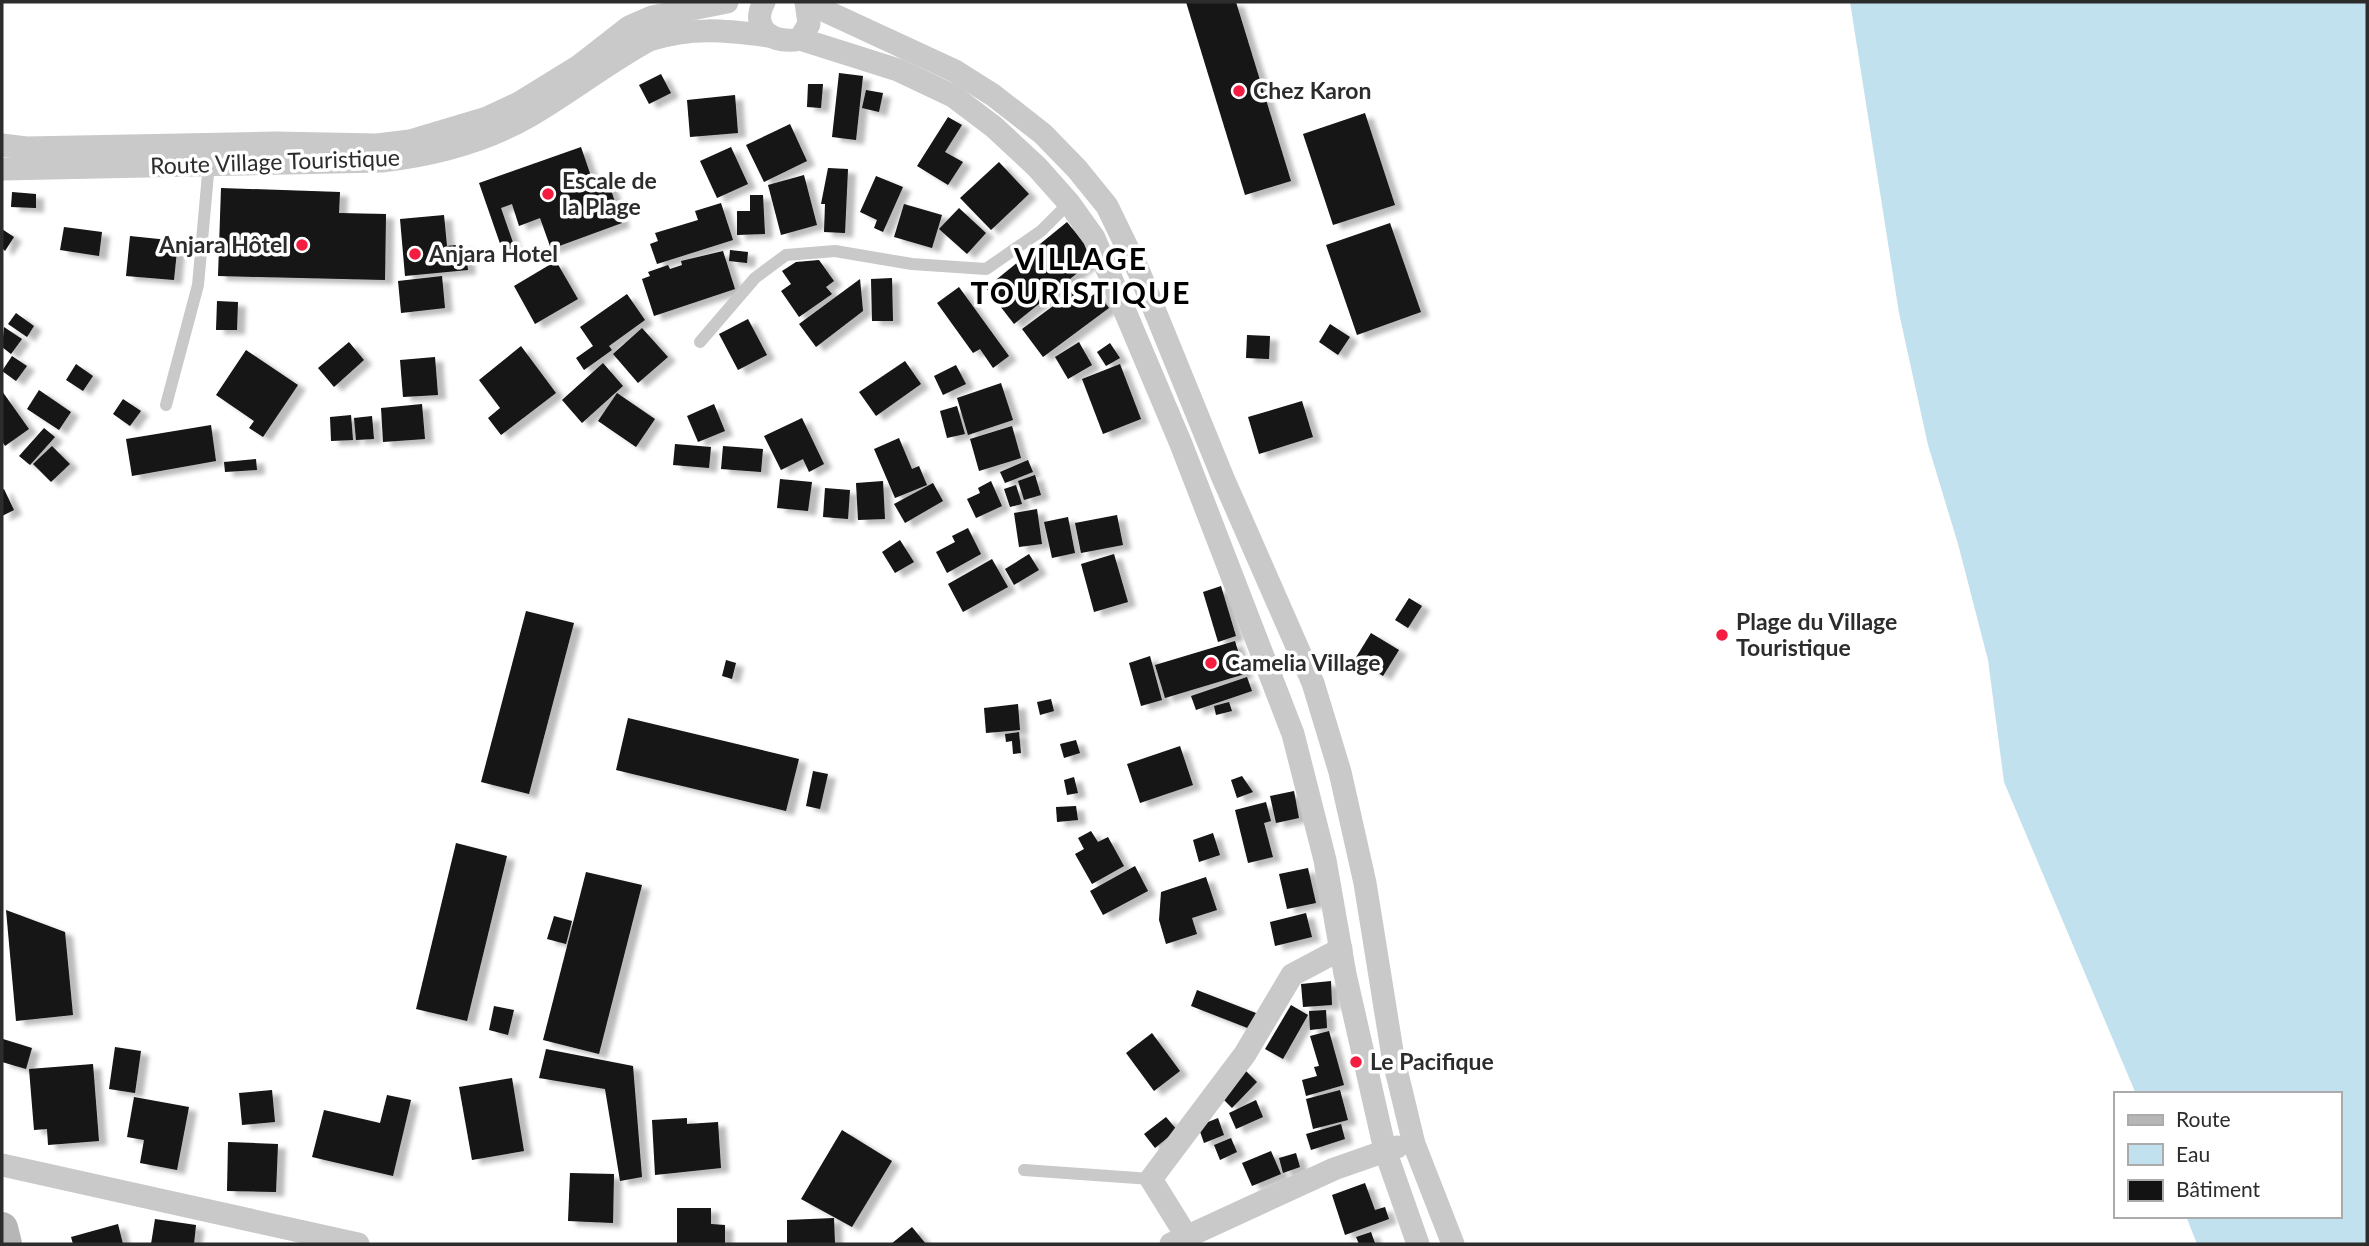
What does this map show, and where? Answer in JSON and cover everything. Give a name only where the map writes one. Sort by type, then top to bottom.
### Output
[{"type":"main road","points":[[2,1228],[6,1244]]},
{"type":"street","name":"Route Village Touristique","points":[[537,102],[629,27],[652,17],[712,2],[727,2]]},
{"type":"street","points":[[764,2],[760,23],[768,36]]},
{"type":"street","points":[[800,39],[809,24],[806,2]]},
{"type":"street","points":[[806,2],[955,71],[993,95],[1043,134],[1077,169],[1107,206],[1139,272],[1223,478],[1313,683],[1340,772],[1365,883],[1394,1057],[1414,1144],[1453,1244]]},
{"type":"street","name":"Route Village Touristique","points":[[2,145],[26,148],[323,152],[382,162],[412,158],[476,139],[649,40],[671,33],[714,29],[768,36],[781,41],[800,39],[898,69],[953,96],[994,127],[1037,167],[1069,203],[1094,238],[1124,303],[1277,686],[1293,734],[1325,860],[1341,949],[1385,1150],[1418,1244]]},
{"type":"street","name":"Route Village Touristique","points":[[2,169],[209,163],[323,152]]},
{"type":"street","points":[[1341,949],[1292,975],[1245,1054],[1151,1179],[1179,1241],[1334,1169],[1385,1150],[1414,1144]]},
{"type":"street","points":[[2,1165],[358,1244]]},
{"type":"lane","points":[[166,405],[198,285],[209,163]]},
{"type":"lane","points":[[700,342],[755,278],[786,255],[835,251],[912,264],[986,269],[1041,231],[1069,203]]},
{"type":"lane","points":[[1024,1170],[1151,1179]]},
{"type":"water","points":[[1850,2],[2367,2],[2367,1244],[2197,1244],[2187,1218],[2341,1218],[2341,1092],[2135,1092],[2004,782],[1988,660],[1958,544],[1928,445],[1899,313]]},
{"type":"building","name":"Chez Karon","points":[[1186,2],[1236,2],[1291,181],[1245,195]]},
{"type":"building","points":[[839,73],[863,76],[856,140],[832,137]]},
{"type":"building","points":[[661,74],[671,93],[649,104],[639,85]]},
{"type":"building","points":[[808,84],[823,84],[821,108],[807,107]]},
{"type":"building","points":[[866,90],[883,93],[879,112],[862,108]]},
{"type":"building","points":[[735,95],[738,133],[690,137],[687,100]]},
{"type":"building","points":[[1365,113],[1395,205],[1333,225],[1303,134]]},
{"type":"building","points":[[948,117],[962,125],[945,152],[963,162],[948,185],[917,166]]},
{"type":"building","points":[[790,124],[807,161],[764,182],[746,145]]},
{"type":"building","name":"Escale de la Plage","points":[[581,147],[593,182],[607,178],[622,223],[551,249],[540,218],[519,226],[512,204],[501,208],[517,254],[505,258],[479,183]]},
{"type":"building","points":[[731,147],[748,184],[717,198],[700,161]]},
{"type":"building","points":[[999,162],[1029,194],[991,230],[960,198]]},
{"type":"building","points":[[828,168],[848,169],[845,233],[824,232],[825,204],[821,204]]},
{"type":"building","points":[[804,175],[817,225],[781,235],[768,185]]},
{"type":"building","points":[[876,176],[903,187],[883,232],[874,228],[877,220],[860,212]]},
{"type":"building","name":"Anjara Hôtel","points":[[221,188],[340,192],[339,213],[386,214],[385,280],[218,276]]},
{"type":"building","points":[[12,192],[36,194],[36,208],[11,207]]},
{"type":"building","points":[[750,195],[763,195],[765,234],[737,235],[737,211],[750,211]]},
{"type":"building","points":[[721,203],[733,240],[657,264],[650,244],[658,241],[655,233],[698,220],[695,211]]},
{"type":"building","points":[[904,204],[942,215],[932,248],[894,237]]},
{"type":"building","points":[[959,208],[986,233],[967,254],[939,229]]},
{"type":"building","points":[[444,215],[447,246],[465,244],[468,270],[405,276],[400,219]]},
{"type":"building","points":[[1067,222],[1096,258],[1014,324],[986,288]]},
{"type":"building","points":[[1390,223],[1421,312],[1357,335],[1326,245]]},
{"type":"building","points":[[64,227],[102,232],[99,256],[60,250]]},
{"type":"building","points":[[2,229],[14,237],[5,251],[2,248]]},
{"type":"building","points":[[130,236],[178,241],[174,280],[126,276]]},
{"type":"building","points":[[730,250],[748,252],[747,263],[729,261]]},
{"type":"building","points":[[723,251],[735,289],[654,316],[642,279],[650,276],[648,272],[668,265],[670,269],[682,265],[681,261]]},
{"type":"building","points":[[819,260],[834,281],[826,287],[832,294],[799,317],[781,291],[791,284],[782,271],[796,262]]},
{"type":"building","points":[[556,261],[578,299],[535,324],[514,286]]},
{"type":"building","points":[[442,276],[445,308],[401,313],[398,281]]},
{"type":"building","points":[[892,278],[893,321],[872,321],[871,279]]},
{"type":"building","points":[[860,279],[863,311],[816,347],[799,324]]},
{"type":"building","points":[[959,287],[1009,356],[993,368],[980,349],[973,353],[937,303]]},
{"type":"building","points":[[1076,289],[1085,301],[1097,292],[1109,308],[1043,357],[1022,329]]},
{"type":"building","points":[[627,294],[645,320],[609,346],[612,350],[584,370],[576,358],[593,346],[580,327]]},
{"type":"building","points":[[217,301],[238,302],[237,330],[216,330]]},
{"type":"building","points":[[16,313],[34,326],[27,337],[8,324]]},
{"type":"building","points":[[748,319],[767,355],[738,370],[719,334]]},
{"type":"building","points":[[1330,324],[1350,337],[1338,355],[1319,342]]},
{"type":"building","points":[[4,327],[22,339],[11,354],[2,347]]},
{"type":"building","points":[[642,328],[668,357],[638,383],[613,354]]},
{"type":"building","points":[[1247,335],[1270,336],[1269,359],[1246,358]]},
{"type":"building","points":[[349,342],[364,360],[334,387],[318,368]]},
{"type":"building","points":[[1079,342],[1092,365],[1068,379],[1055,357]]},
{"type":"building","points":[[1110,343],[1120,358],[1106,366],[1097,352]]},
{"type":"building","points":[[521,346],[556,393],[501,435],[488,418],[500,408],[479,380]]},
{"type":"building","points":[[246,350],[298,385],[263,437],[249,428],[254,421],[216,395]]},
{"type":"building","points":[[12,356],[27,366],[16,381],[2,371]]},
{"type":"building","points":[[435,357],[438,395],[403,397],[400,360]]},
{"type":"building","points":[[905,361],[921,384],[876,416],[859,392]]},
{"type":"building","points":[[603,363],[623,386],[582,423],[562,400]]},
{"type":"building","points":[[76,364],[93,376],[83,391],[66,380]]},
{"type":"building","points":[[1120,364],[1141,419],[1103,434],[1082,379]]},
{"type":"building","points":[[956,365],[966,384],[943,395],[934,376]]},
{"type":"building","points":[[1001,383],[1013,420],[968,435],[957,398]]},
{"type":"building","points":[[39,390],[71,412],[59,430],[27,409]]},
{"type":"building","points":[[2,391],[29,429],[5,446],[2,441]]},
{"type":"building","points":[[617,393],[655,419],[636,447],[598,421]]},
{"type":"building","points":[[123,399],[141,411],[130,426],[113,414]]},
{"type":"building","points":[[1302,401],[1313,437],[1259,454],[1248,417]]},
{"type":"building","points":[[422,404],[425,439],[383,442],[381,408]]},
{"type":"building","points":[[714,404],[725,431],[698,442],[687,416]]},
{"type":"building","points":[[957,406],[965,434],[947,438],[940,411]]},
{"type":"building","points":[[351,415],[353,440],[331,441],[330,417]]},
{"type":"building","points":[[372,416],[374,439],[356,440],[354,418]]},
{"type":"building","points":[[802,418],[824,464],[809,472],[803,459],[781,470],[764,436]]},
{"type":"building","points":[[211,425],[216,461],[132,476],[126,439]]},
{"type":"building","points":[[1012,426],[1021,458],[979,471],[970,439]]},
{"type":"building","points":[[44,428],[55,437],[30,465],[19,456]]},
{"type":"building","points":[[899,438],[912,469],[919,466],[927,485],[895,498],[874,449]]},
{"type":"building","points":[[675,444],[711,447],[709,468],[673,465]]},
{"type":"building","points":[[52,446],[70,464],[51,482],[33,464]]},
{"type":"building","points":[[723,446],[763,449],[761,472],[721,469]]},
{"type":"building","points":[[256,459],[257,470],[225,472],[224,462]]},
{"type":"building","points":[[1028,460],[1033,472],[1005,483],[1000,472]]},
{"type":"building","points":[[1035,475],[1041,495],[1024,500],[1018,481]]},
{"type":"building","points":[[780,479],[812,482],[808,511],[777,508]]},
{"type":"building","points":[[883,481],[885,519],[858,520],[856,483]]},
{"type":"building","points":[[991,481],[1002,506],[976,518],[967,499],[980,493],[978,488]]},
{"type":"building","points":[[933,483],[943,501],[905,523],[894,504]]},
{"type":"building","points":[[1016,485],[1022,504],[1010,507],[1004,489]]},
{"type":"building","points":[[825,488],[850,490],[848,519],[823,517]]},
{"type":"building","points":[[4,489],[14,510],[2,516],[2,490]]},
{"type":"building","points":[[1037,509],[1042,544],[1019,547],[1014,513]]},
{"type":"building","points":[[1117,515],[1123,545],[1081,553],[1075,523]]},
{"type":"building","points":[[1068,517],[1075,553],[1052,558],[1044,522]]},
{"type":"building","points":[[968,528],[981,554],[947,573],[936,552],[955,542],[952,536]]},
{"type":"building","points":[[900,540],[914,562],[895,573],[882,552]]},
{"type":"building","points":[[1029,554],[1039,570],[1014,585],[1005,569]]},
{"type":"building","points":[[1114,554],[1128,602],[1094,612],[1081,564]]},
{"type":"building","points":[[992,559],[1008,587],[963,612],[948,584]]},
{"type":"building","points":[[1221,586],[1236,636],[1218,642],[1203,592]]},
{"type":"building","points":[[1409,598],[1422,606],[1408,628],[1395,620]]},
{"type":"building","points":[[526,611],[574,623],[529,794],[481,782]]},
{"type":"building","points":[[1371,633],[1399,650],[1383,676],[1355,659]]},
{"type":"building","points":[[1235,641],[1245,674],[1165,698],[1155,665]]},
{"type":"building","points":[[1150,656],[1162,700],[1141,706],[1129,663]]},
{"type":"building","points":[[726,660],[736,663],[732,679],[722,676]]},
{"type":"building","points":[[1247,677],[1252,691],[1196,710],[1191,696]]},
{"type":"building","points":[[1051,699],[1054,711],[1040,715],[1037,702]]},
{"type":"building","points":[[1229,702],[1232,711],[1216,715],[1214,706]]},
{"type":"building","points":[[1018,704],[1020,730],[986,733],[984,708]]},
{"type":"building","points":[[628,718],[799,759],[786,811],[616,770]]},
{"type":"building","points":[[1019,732],[1021,753],[1013,754],[1012,741],[1006,742],[1005,734]]},
{"type":"building","points":[[1076,740],[1080,753],[1064,758],[1060,744]]},
{"type":"building","points":[[1180,746],[1193,785],[1140,803],[1127,764]]},
{"type":"building","points":[[813,771],[828,774],[820,809],[806,806]]},
{"type":"building","points":[[1242,776],[1253,792],[1237,798],[1231,780]]},
{"type":"building","points":[[1074,777],[1078,793],[1067,795],[1064,780]]},
{"type":"building","points":[[1294,791],[1299,818],[1276,823],[1270,796]]},
{"type":"building","points":[[1266,802],[1271,821],[1264,823],[1273,857],[1248,863],[1235,810]]},
{"type":"building","points":[[1076,806],[1078,820],[1057,822],[1056,807]]},
{"type":"building","points":[[1091,831],[1098,842],[1108,837],[1124,866],[1092,884],[1075,854],[1084,849],[1078,838]]},
{"type":"building","points":[[1213,833],[1220,855],[1199,862],[1193,840]]},
{"type":"building","points":[[456,843],[507,856],[467,1021],[416,1009]]},
{"type":"building","points":[[1135,866],[1148,891],[1103,915],[1090,891]]},
{"type":"building","points":[[1308,868],[1316,903],[1287,909],[1279,874]]},
{"type":"building","points":[[586,872],[642,885],[599,1054],[543,1040]]},
{"type":"building","points":[[1206,877],[1217,910],[1192,918],[1197,934],[1166,944],[1159,920],[1161,892]]},
{"type":"building","points":[[6,910],[65,932],[73,1015],[16,1021]]},
{"type":"building","points":[[1306,913],[1312,937],[1275,946],[1270,922]]},
{"type":"building","points":[[554,916],[572,921],[566,944],[547,939]]},
{"type":"building","points":[[1331,981],[1332,1005],[1303,1007],[1301,984]]},
{"type":"building","points":[[1197,990],[1256,1013],[1250,1029],[1191,1006]]},
{"type":"building","points":[[1291,1005],[1308,1015],[1283,1059],[1265,1049]]},
{"type":"building","points":[[494,1006],[514,1010],[508,1035],[489,1030]]},
{"type":"building","points":[[1326,1010],[1327,1028],[1310,1030],[1309,1011]]},
{"type":"building","points":[[1329,1031],[1344,1085],[1306,1096],[1302,1080],[1317,1076],[1314,1067],[1319,1066],[1310,1036]]},
{"type":"building","points":[[1152,1033],[1180,1071],[1154,1091],[1126,1053]]},
{"type":"building","points":[[3,1039],[32,1048],[26,1069],[2,1062]]},
{"type":"building","points":[[115,1047],[141,1051],[135,1093],[109,1089]]},
{"type":"building","points":[[546,1049],[633,1066],[642,1177],[620,1181],[605,1089],[539,1078]]},
{"type":"building","points":[[93,1064],[99,1141],[48,1145],[47,1129],[34,1130],[29,1069]]},
{"type":"building","points":[[1243,1068],[1257,1082],[1232,1108],[1218,1094]]},
{"type":"building","points":[[512,1078],[524,1151],[472,1160],[459,1087]]},
{"type":"building","points":[[272,1090],[275,1122],[242,1125],[239,1093]]},
{"type":"building","points":[[1340,1090],[1348,1120],[1313,1129],[1306,1099]]},
{"type":"building","points":[[387,1095],[411,1100],[393,1176],[312,1157],[324,1110],[380,1123]]},
{"type":"building","points":[[134,1097],[189,1107],[177,1170],[140,1163],[144,1140],[127,1137]]},
{"type":"building","points":[[1256,1100],[1263,1117],[1236,1129],[1229,1113]]},
{"type":"building","points":[[1166,1117],[1177,1130],[1155,1148],[1144,1134]]},
{"type":"building","points":[[687,1118],[687,1124],[718,1122],[721,1168],[655,1175],[652,1120]]},
{"type":"building","points":[[1218,1118],[1224,1135],[1204,1143],[1198,1126]]},
{"type":"building","points":[[1341,1124],[1345,1139],[1311,1150],[1306,1134]]},
{"type":"building","points":[[842,1130],[892,1161],[852,1227],[801,1199]]},
{"type":"building","points":[[1231,1138],[1237,1152],[1220,1160],[1214,1145]]},
{"type":"building","points":[[228,1142],[278,1144],[276,1192],[227,1191]]},
{"type":"building","points":[[1271,1151],[1281,1174],[1252,1186],[1242,1163]]},
{"type":"building","points":[[1296,1153],[1300,1167],[1283,1173],[1279,1158]]},
{"type":"building","points":[[570,1173],[614,1174],[613,1223],[568,1221]]},
{"type":"building","points":[[1365,1183],[1375,1210],[1385,1207],[1389,1219],[1345,1235],[1332,1195]]},
{"type":"building","points":[[677,1208],[711,1208],[711,1224],[725,1225],[725,1244],[677,1244]]},
{"type":"building","points":[[834,1218],[835,1244],[787,1244],[787,1220]]},
{"type":"building","points":[[155,1219],[196,1225],[194,1244],[151,1244]]},
{"type":"building","points":[[118,1224],[123,1244],[73,1244],[71,1237]]},
{"type":"building","points":[[912,1227],[926,1244],[891,1244]]},
{"type":"building","points":[[1371,1232],[1375,1243],[1359,1244],[1356,1237]]},
{"type":"place","name":"Chez Karon","points":[[1239,91]]},
{"type":"place","name":"Escale de la Plage","points":[[548,194]]},
{"type":"place","name":"Anjara Hôtel","points":[[302,245]]},
{"type":"place","name":"Anjara Hotel","points":[[415,254]]},
{"type":"place","name":"Plage du Village Touristique","points":[[1722,635]]},
{"type":"place","name":"Camelia Village","points":[[1211,663]]},
{"type":"place","name":"Le Pacifique","points":[[1356,1062]]},
{"type":"district","name":"VILLAGE TOURISTIQUE","points":[[1081,277]]}]
